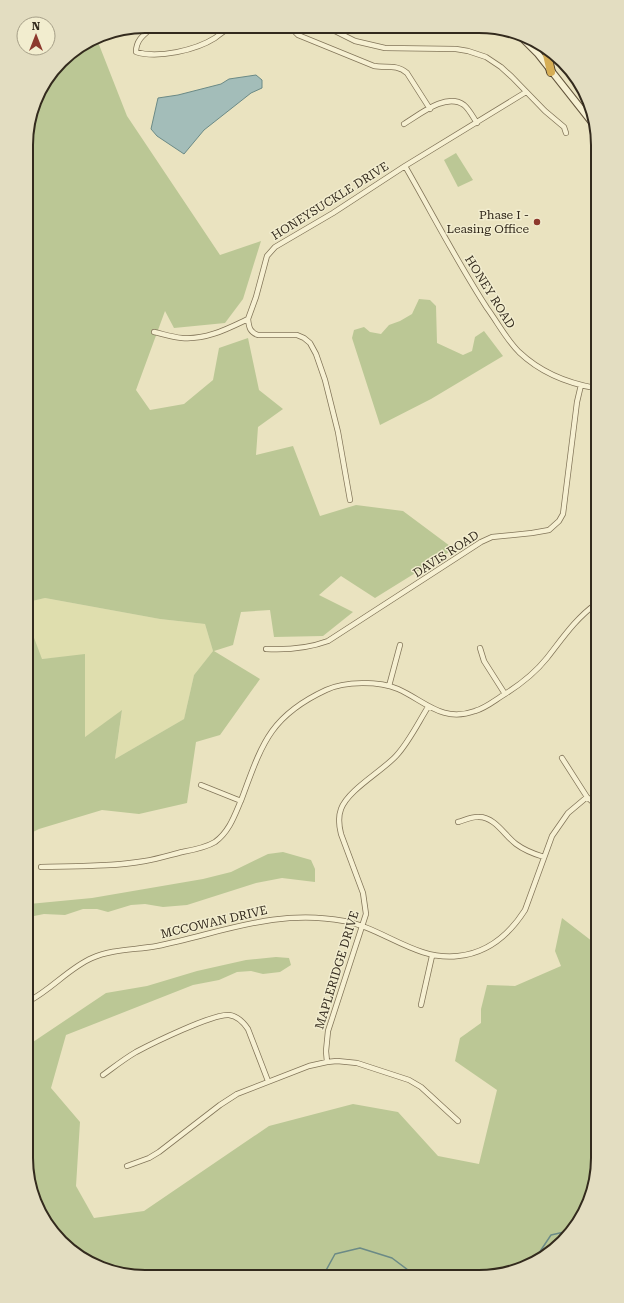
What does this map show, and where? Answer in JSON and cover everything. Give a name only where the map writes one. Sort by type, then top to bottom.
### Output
[{"type":"highway","points":[[548,57],[551,72]]},
{"type":"main road","points":[[529,45],[538,54],[587,117]]},
{"type":"main road","points":[[535,49],[538,54]]},
{"type":"street","points":[[146,33],[140,39],[136,47],[136,52],[159,55],[190,49],[214,38],[221,33]]},
{"type":"street","points":[[296,33],[374,66],[399,67],[407,72],[430,109]]},
{"type":"street","points":[[339,33],[355,41],[385,48],[448,48],[477,53],[501,67],[564,127],[566,133]]},
{"type":"street","name":"HONEYSUCKLE DRIVE","points":[[248,319],[256,297],[266,256],[272,250],[526,92]]},
{"type":"street","points":[[404,124],[445,101],[455,101],[464,105],[477,123]]},
{"type":"street","name":"HONEY ROAD","points":[[405,166],[476,290],[511,344],[532,363],[548,373],[561,379],[591,387]]},
{"type":"street","points":[[154,332],[177,337],[198,338],[225,330],[248,319],[250,330],[258,335],[297,335],[310,343],[316,354],[325,380],[338,432],[350,500]]},
{"type":"street","name":"DAVIS ROAD","points":[[266,649],[295,648],[328,642],[481,542],[492,537],[549,530],[559,521],[563,514],[577,402],[581,385]]},
{"type":"street","points":[[40,867],[124,864],[146,861],[199,849],[216,841],[229,827],[258,754],[267,737],[287,714],[300,704],[333,687],[378,684],[399,690],[428,707],[448,714],[465,714],[484,708],[518,685],[539,667],[584,613],[591,608]]},
{"type":"street","points":[[389,686],[400,645]]},
{"type":"street","points":[[480,648],[484,661],[505,694]]},
{"type":"street","name":"MAPLERIDGE DRIVE","points":[[327,1062],[326,1051],[328,1030],[366,914],[365,902],[341,834],[339,817],[341,809],[352,794],[400,751],[428,707]]},
{"type":"street","points":[[562,758],[587,797],[591,801]]},
{"type":"street","points":[[201,785],[240,801]]},
{"type":"street","name":"MCCOWAN DRIVE","points":[[33,999],[81,963],[104,953],[157,946],[275,918],[296,917],[332,919],[351,922],[432,956],[458,956],[475,953],[486,949],[505,936],[525,910],[552,836],[568,814],[587,797]]},
{"type":"street","points":[[458,822],[480,816],[489,820],[525,850],[544,857]]},
{"type":"street","points":[[421,1005],[432,956]]},
{"type":"street","points":[[103,1075],[147,1046],[213,1017],[228,1014],[243,1022],[248,1029],[268,1082]]},
{"type":"street","points":[[127,1166],[149,1158],[159,1152],[228,1099],[309,1066],[327,1062],[337,1061],[357,1063],[409,1080],[421,1087],[458,1121]]},
{"type":"green space","points":[[99,43],[127,116],[220,255],[261,241],[243,299],[225,323],[174,328],[165,311],[136,390],[150,410],[184,404],[213,380],[219,348],[248,338],[259,390],[283,409],[258,427],[256,455],[293,446],[320,516],[356,505],[403,511],[454,549],[375,598],[341,576],[319,595],[353,612],[323,636],[274,637],[270,610],[241,612],[233,645],[214,651],[260,679],[220,735],[196,742],[187,803],[139,814],[102,810],[33,832],[33,635],[42,659],[85,654],[85,737],[122,710],[115,759],[184,719],[194,675],[213,651],[205,624],[160,619],[45,598],[33,601],[33,137],[41,102],[56,77],[77,56]]},
{"type":"green space","points":[[456,153],[473,180],[458,187],[444,160]]},
{"type":"green space","points":[[419,299],[430,300],[436,306],[437,343],[463,355],[472,351],[475,337],[484,331],[503,356],[431,399],[380,425],[352,338],[354,330],[364,327],[370,332],[381,334],[389,325],[412,314]]},
{"type":"green space","points":[[45,598],[160,619],[205,624],[213,651],[194,675],[184,719],[115,759],[122,711],[85,737],[85,655],[41,659],[33,636],[33,601]]},
{"type":"green space","points":[[283,852],[311,860],[315,869],[315,882],[282,878],[256,883],[187,905],[163,907],[145,904],[131,905],[108,912],[97,909],[83,909],[65,915],[44,914],[33,916],[33,904],[92,898],[203,879],[231,872],[268,854]]},
{"type":"green space","points":[[562,918],[591,940],[591,1166],[583,1201],[572,1220],[563,1232],[547,1247],[522,1262],[494,1269],[479,1270],[130,1269],[109,1264],[89,1255],[77,1247],[56,1226],[41,1201],[34,1173],[33,1158],[33,1042],[106,993],[147,986],[197,971],[246,960],[276,957],[289,958],[291,965],[280,972],[263,974],[251,971],[237,972],[219,980],[193,985],[66,1035],[51,1088],[80,1122],[76,1186],[94,1218],[144,1211],[269,1126],[353,1104],[398,1112],[438,1156],[479,1164],[497,1090],[455,1061],[460,1038],[481,1023],[481,1009],[487,985],[515,986],[561,966],[555,951]]},
{"type":"water","points":[[256,75],[262,80],[262,88],[251,93],[204,130],[184,154],[157,136],[151,129],[158,98],[178,95],[221,84],[229,79]]},
{"type":"waterway","points":[[540,1252],[551,1235],[563,1232]]},
{"type":"waterway","points":[[326,1270],[335,1254],[360,1248],[392,1258],[408,1270]]},
{"type":"place","name":"Phase I - Leasing Office","points":[[537,222]]}]
